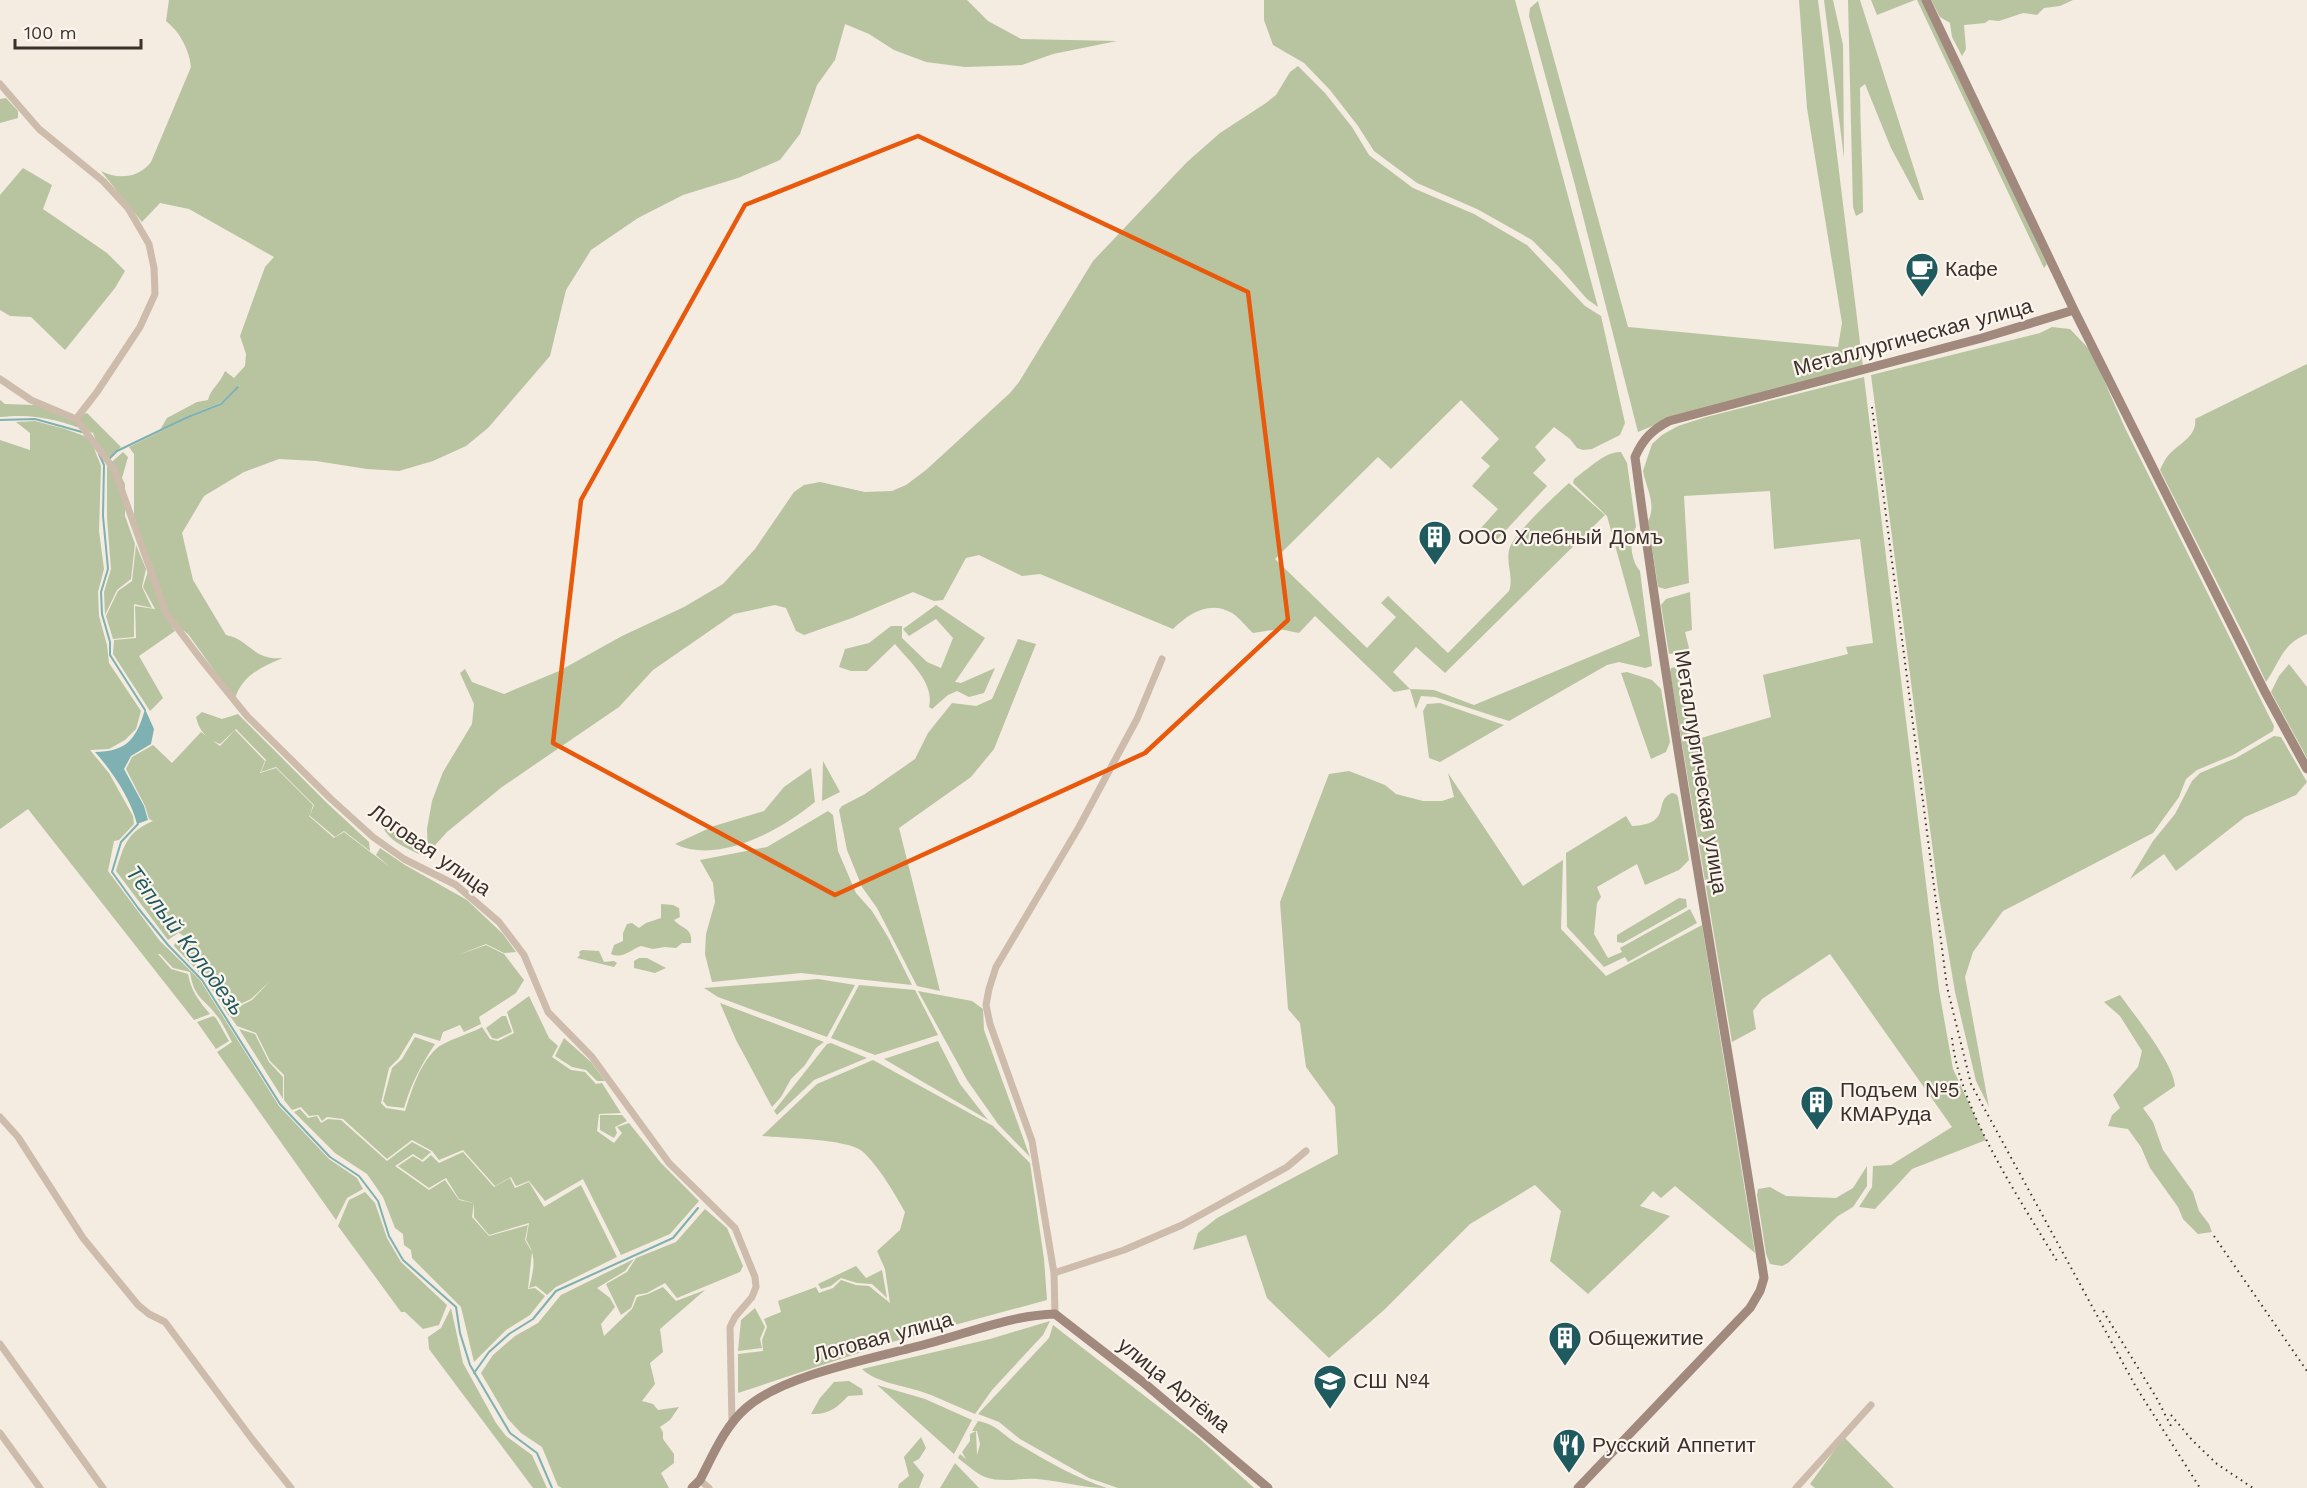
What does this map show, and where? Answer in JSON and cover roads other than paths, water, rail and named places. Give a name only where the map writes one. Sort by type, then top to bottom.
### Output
[{"type":"street","points":[[1926,0],[2074,310],[2265,692],[2307,769]]},
{"type":"street","points":[[0,84],[39,129],[103,181],[128,208],[149,244],[155,294],[140,327],[78,422],[31,400],[0,379]]},
{"type":"street","name":"Металлургическая улица","points":[[1578,1488],[1750,1308],[1760,1291],[1764,1278],[1664,660],[1635,457],[1642,440],[1669,421],[1982,338],[2074,310]]},
{"type":"street","name":"Логовая улица","points":[[78,422],[114,469],[166,613],[247,716],[373,837],[404,859],[456,885],[499,922],[524,955],[548,1012],[592,1057],[669,1163],[735,1228],[756,1287],[752,1297],[735,1317],[730,1327],[732,1421]]},
{"type":"street","points":[[1055,1314],[1054,1274],[1032,1141],[990,1024],[986,1005],[996,967],[1064,855],[1137,719],[1162,659]]},
{"type":"street","points":[[0,1117],[18,1137],[83,1238],[138,1305],[165,1322],[291,1488]]},
{"type":"street","points":[[1054,1274],[1124,1250],[1182,1225],[1287,1167],[1306,1151]]},
{"type":"street","name":"Логовая улица","points":[[692,1488],[700,1480],[732,1421],[765,1394],[817,1374],[1019,1318],[1055,1314]]},
{"type":"street","name":"улица Артёма","points":[[1055,1314],[1144,1383],[1268,1488]]},
{"type":"street","points":[[0,1344],[103,1488]]},
{"type":"street","points":[[1796,1488],[1871,1405]]},
{"type":"street","points":[[0,1433],[40,1488]]},
{"type":"street","points":[[700,1480],[709,1488]]},
{"type":"water","points":[[145,709],[154,729],[151,744],[131,756],[124,769],[144,806],[148,820],[137,824],[120,786],[95,752],[115,749],[129,741],[138,728]]},
{"type":"waterway","points":[[108,460],[117,451],[221,404],[238,387]]},
{"type":"waterway","name":"Тёплый Колодезь","points":[[0,420],[35,419],[82,432]]},
{"type":"waterway","name":"Тёплый Колодезь","points":[[99,454],[104,465],[103,516],[108,569],[101,592],[102,614],[110,642],[110,655],[145,710]]},
{"type":"waterway","name":"Тёплый Колодезь","points":[[138,824],[121,842],[112,872],[168,945],[202,980],[280,1104],[330,1157],[359,1176],[378,1201],[389,1236],[403,1260],[456,1307],[460,1333],[470,1365],[510,1433],[537,1453],[552,1488]]},
{"type":"waterway","points":[[474,1373],[489,1352],[509,1334],[533,1319],[556,1291],[673,1238],[698,1208]]},
{"type":"railway","points":[[1872,407],[1947,987],[1971,1084],[2136,1387],[2200,1488]]},
{"type":"railway","points":[[1952,1038],[1966,1094],[1979,1124],[2009,1182],[2057,1261]]},
{"type":"railway","points":[[2214,1236],[2307,1371]]},
{"type":"railway","points":[[2103,1311],[2156,1397],[2173,1430]]},
{"type":"railway","points":[[2171,1415],[2192,1440],[2217,1464],[2253,1488]]},
{"type":"place","name":"Кафе","points":[[1922,298]]},
{"type":"place","name":"ООО Хлебный Домъ","points":[[1435,566]]},
{"type":"place","name":"Подъем №5 КМАРуда","points":[[1817,1131]]},
{"type":"place","name":"Общежитие","points":[[1565,1367]]},
{"type":"place","name":"СШ №4","points":[[1330,1410]]},
{"type":"place","name":"Русский Аппетит","points":[[1569,1474]]}]
